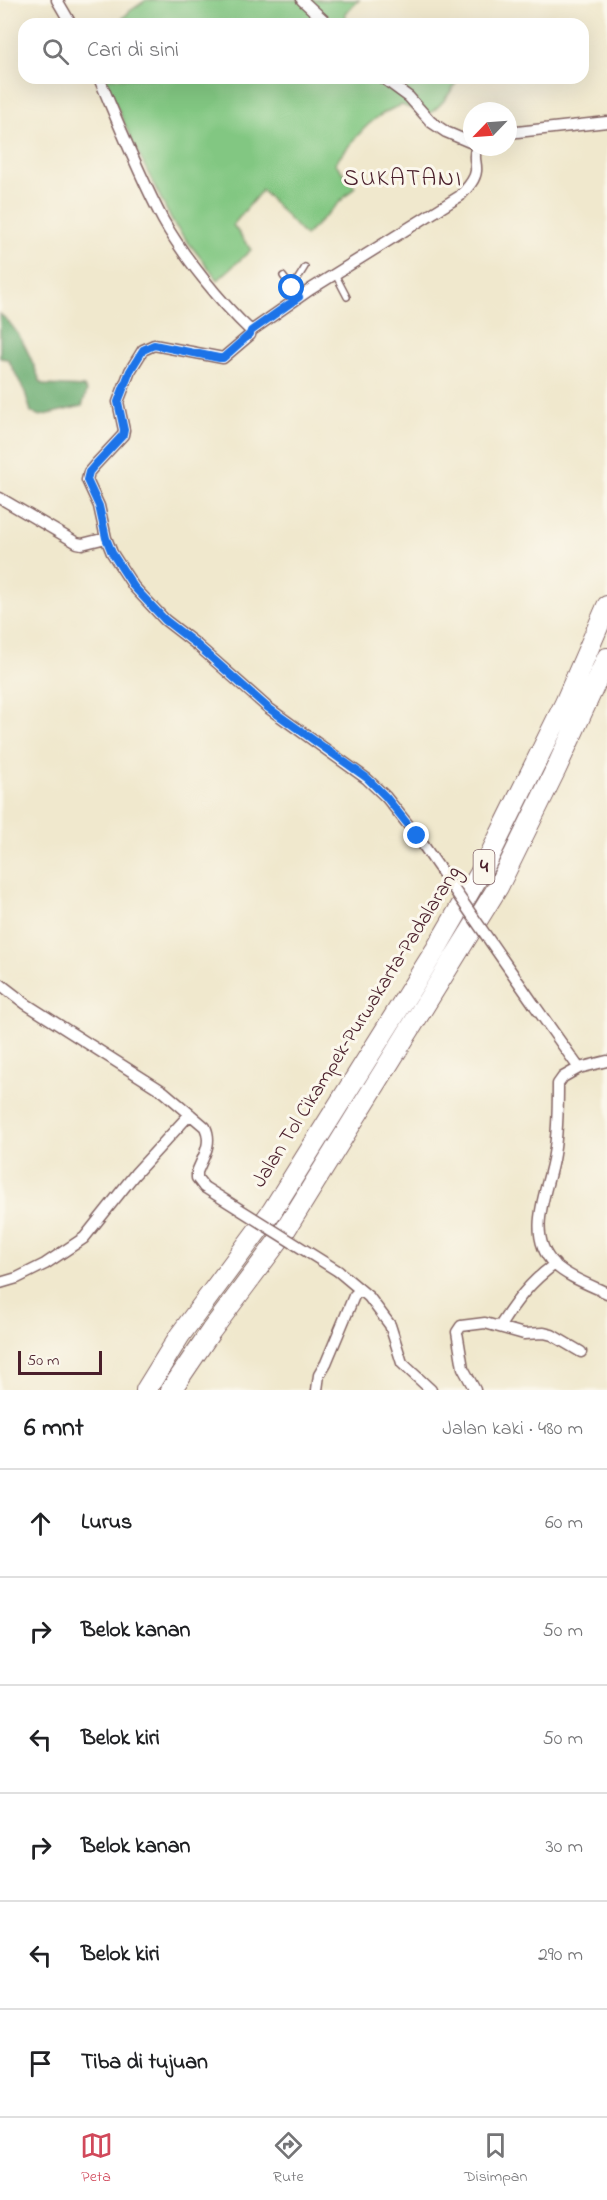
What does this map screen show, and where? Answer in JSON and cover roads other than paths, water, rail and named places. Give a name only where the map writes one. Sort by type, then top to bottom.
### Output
[{"type":"highway","name":"Jalan Tol Cikampek–Purwakarta–Padalarang","points":[[171,1390],[211,1331],[281,1237],[294,1197],[486,863],[565,703],[607,606]]},
{"type":"highway","name":"Jalan Tol Cikampek–Purwakarta–Padalarang","points":[[146,1390],[180,1335],[272,1211],[294,1197],[498,887],[556,769],[607,657]]},
{"type":"street","points":[[57,0],[68,18]]},
{"type":"street","points":[[302,0],[322,18]]},
{"type":"street","points":[[102,84],[158,209],[177,242],[233,313],[251,331]]},
{"type":"street","points":[[391,84],[409,97],[431,122],[463,139]]},
{"type":"street","points":[[517,132],[607,122]]},
{"type":"street","points":[[474,156],[476,171],[472,183],[460,196],[335,274],[296,292],[251,331],[232,351],[219,358],[154,345],[143,350],[130,371],[118,402],[123,435],[95,465],[88,476],[89,487],[99,506],[112,553],[134,587],[165,620],[196,644],[267,707],[367,778],[386,797],[417,836],[579,1068]]},
{"type":"street","points":[[0,498],[80,544],[106,538]]},
{"type":"street","points":[[0,984],[26,1004],[164,1092],[205,1127],[209,1141],[197,1172],[197,1178],[204,1187],[338,1271],[369,1297],[390,1325],[402,1363],[431,1390]]},
{"type":"street","points":[[607,1062],[579,1068],[563,1077],[558,1084],[554,1156],[541,1205],[539,1235],[555,1264],[579,1280],[607,1293]]},
{"type":"street","points":[[0,1283],[17,1278],[45,1264],[84,1238],[135,1174],[190,1114]]},
{"type":"street","points":[[500,1326],[523,1291],[536,1277],[555,1264]]},
{"type":"street","points":[[317,1390],[319,1375],[354,1296],[360,1290]]},
{"type":"street","points":[[475,1390],[463,1368],[457,1332],[461,1326],[485,1323],[524,1334],[544,1333],[552,1335],[581,1352]]},
{"type":"lane","points":[[296,292],[305,267]]},
{"type":"lane","points":[[335,274],[347,297]]},
{"type":"lane","points":[[283,276],[296,292]]},
{"type":"district","name":"SUKATANI","points":[[403,179]]}]
